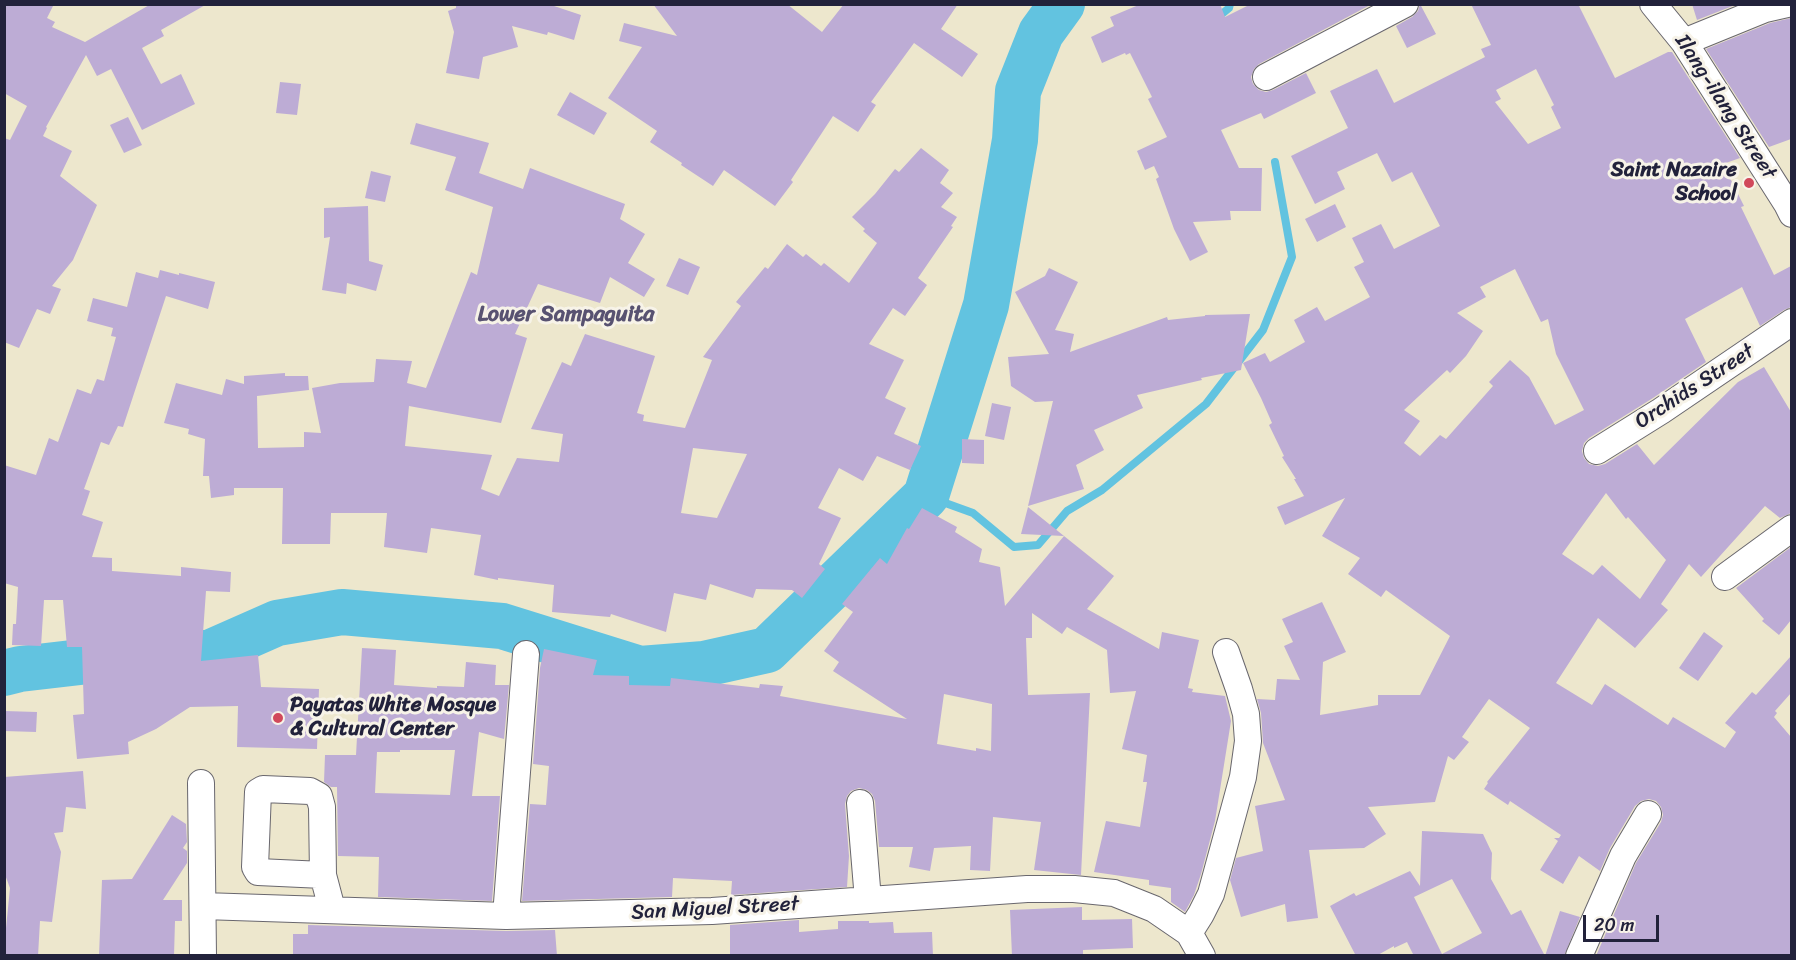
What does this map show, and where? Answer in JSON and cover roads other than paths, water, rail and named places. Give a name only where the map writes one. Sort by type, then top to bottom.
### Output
[{"type":"street","points":[[1266,77],[1405,4]]},
{"type":"street","name":"Ilang-ilang Street","points":[[1653,4],[1684,42],[1787,204],[1791,214]]},
{"type":"street","points":[[1684,42],[1765,9],[1787,4]]},
{"type":"street","name":"Orchids Street","points":[[1597,451],[1662,411],[1791,322]]},
{"type":"street","points":[[1725,577],[1791,528]]},
{"type":"street","points":[[1190,933],[1210,894],[1243,777],[1248,741],[1246,714],[1226,652]]},
{"type":"street","points":[[506,916],[526,654]]},
{"type":"street","points":[[201,783],[204,956]]},
{"type":"street","points":[[860,803],[867,900]]},
{"type":"street","points":[[1579,956],[1623,856],[1648,814]]},
{"type":"street","points":[[322,875],[332,909]]},
{"type":"street","name":"San Miguel Street","points":[[203,906],[506,916],[712,910],[1027,889],[1074,889],[1114,893],[1154,909],[1190,933],[1203,956]]},
{"type":"waterway","points":[[4,673],[20,669],[158,653],[209,653],[277,623],[342,612],[502,626],[640,669],[704,664],[767,650],[926,496],[986,305],[1015,140],[1018,91],[1041,33],[1062,4]]},
{"type":"waterway","points":[[1217,18],[1229,8],[1230,4]]},
{"type":"waterway","points":[[926,496],[973,513],[1014,547],[1038,545],[1067,511],[1102,490],[1206,404],[1263,330],[1292,257],[1275,162]]},
{"type":"place","name":"Saint Nazaire School","points":[[1749,183]]},
{"type":"place","name":"Payatas White Mosque & Cultural Center","points":[[278,718]]},
{"type":"district","name":"Lower Sampaguita","points":[[566,315]]}]
